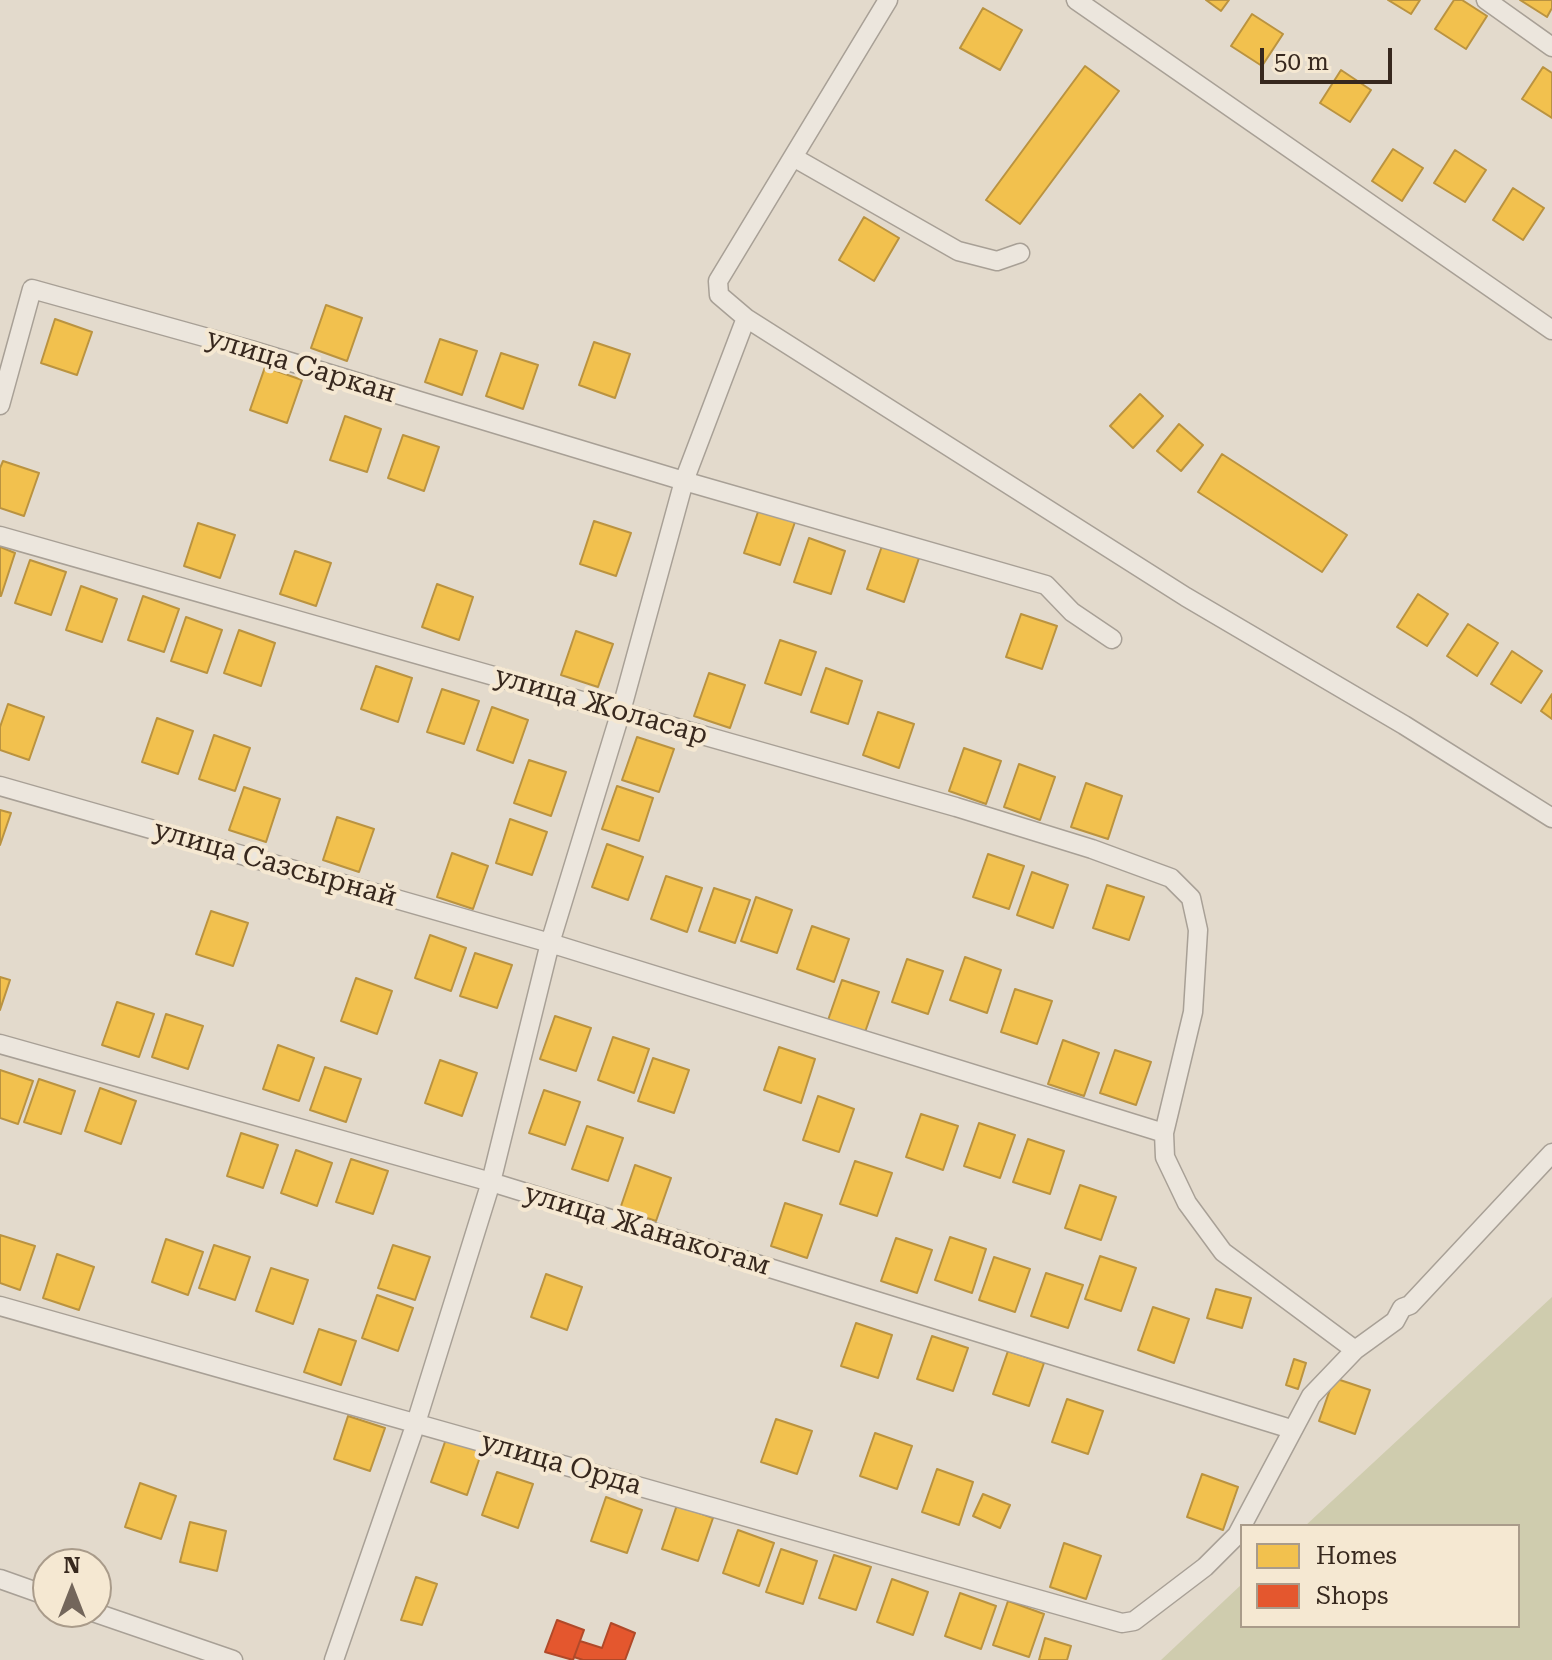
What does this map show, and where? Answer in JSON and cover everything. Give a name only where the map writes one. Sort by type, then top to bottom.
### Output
[{"type":"street","points":[[888,0],[718,281],[719,295],[746,318],[1186,597],[1404,725],[1552,818]]},
{"type":"street","points":[[1076,0],[1552,330]]},
{"type":"street","points":[[1486,0],[1552,47]]},
{"type":"street","points":[[793,157],[958,251],[997,261],[1020,253]]},
{"type":"street","name":"улица Саркан","points":[[0,405],[32,289],[251,350],[684,481]]},
{"type":"street","points":[[334,1660],[416,1423],[491,1182],[550,943],[621,711],[684,481],[746,318]]},
{"type":"street","points":[[684,481],[1046,585],[1072,612],[1112,639]]},
{"type":"street","name":"улица Жоласар","points":[[0,536],[956,807],[1092,849],[1171,878],[1191,898],[1198,930],[1193,1012],[1164,1133]]},
{"type":"street","name":"улица Сазсырнай","points":[[0,786],[550,943],[1164,1133]]},
{"type":"street","name":"улица Жанакогам","points":[[0,1044],[491,1182],[1291,1429]]},
{"type":"street","points":[[1164,1133],[1165,1157],[1187,1203],[1223,1252],[1355,1350]]},
{"type":"street","points":[[1291,1429],[1311,1396],[1355,1350],[1395,1321],[1402,1308],[1410,1305],[1552,1153]]},
{"type":"street","name":"улица Орда","points":[[0,1306],[1122,1623],[1134,1621],[1205,1567],[1240,1529]]},
{"type":"street","name":"улица Орда","points":[[1243,1524],[1291,1429]]},
{"type":"street","points":[[0,1579],[32,1590]]},
{"type":"street","points":[[112,1619],[233,1660]]},
{"type":"shaded area","points":[[1552,1297],[1552,1660],[1161,1660],[1240,1586],[1240,1628],[1520,1628],[1520,1524],[1307,1524]]},
{"type":"building: Homes","points":[[1206,0],[1229,0],[1221,11]]},
{"type":"building: Homes","points":[[1388,0],[1420,0],[1411,14]]},
{"type":"building: Homes","points":[[1454,0],[1462,0],[1487,16],[1466,49],[1435,29]]},
{"type":"building: Homes","points":[[1520,0],[1552,0],[1552,8],[1547,17]]},
{"type":"building: Homes","points":[[983,8],[1022,30],[1000,70],[960,48]]},
{"type":"building: Homes","points":[[1252,14],[1283,34],[1262,66],[1231,46]]},
{"type":"building: Homes","points":[[1085,66],[1119,91],[1020,224],[986,200]]},
{"type":"building: Homes","points":[[1543,67],[1552,73],[1552,118],[1522,99]]},
{"type":"building: Homes","points":[[1341,70],[1371,90],[1350,122],[1320,103]]},
{"type":"building: Homes","points":[[1393,149],[1423,168],[1402,201],[1372,181]]},
{"type":"building: Homes","points":[[1455,150],[1486,170],[1465,202],[1434,183]]},
{"type":"building: Homes","points":[[1513,188],[1544,208],[1523,240],[1493,220]]},
{"type":"building: Homes","points":[[864,217],[899,238],[874,281],[839,260]]},
{"type":"building: Homes","points":[[326,305],[362,318],[347,361],[311,348]]},
{"type":"building: Homes","points":[[55,319],[92,332],[77,375],[41,363]]},
{"type":"building: Homes","points":[[440,339],[477,351],[462,395],[425,382]]},
{"type":"building: Homes","points":[[594,342],[630,354],[615,398],[579,385]]},
{"type":"building: Homes","points":[[501,353],[538,365],[523,409],[486,396]]},
{"type":"building: Homes","points":[[265,367],[302,380],[287,423],[250,410]]},
{"type":"building: Homes","points":[[1140,394],[1163,416],[1133,448],[1110,426]]},
{"type":"building: Homes","points":[[345,416],[381,429],[367,472],[330,460]]},
{"type":"building: Homes","points":[[1179,424],[1203,445],[1181,471],[1157,451]]},
{"type":"building: Homes","points":[[403,435],[439,447],[424,491],[388,478]]},
{"type":"building: Homes","points":[[1222,454],[1347,535],[1322,572],[1198,492]]},
{"type":"building: Homes","points":[[3,461],[39,473],[24,516],[0,508],[0,468]]},
{"type":"building: Homes","points":[[759,509],[795,522],[780,565],[744,553]]},
{"type":"building: Homes","points":[[594,521],[631,533],[616,576],[580,564]]},
{"type":"building: Homes","points":[[198,523],[235,535],[220,578],[184,566]]},
{"type":"building: Homes","points":[[809,538],[845,551],[831,594],[794,582]]},
{"type":"building: Homes","points":[[882,546],[919,558],[904,602],[867,589]]},
{"type":"building: Homes","points":[[0,547],[15,553],[1,596],[0,596]]},
{"type":"building: Homes","points":[[295,551],[331,563],[316,606],[280,594]]},
{"type":"building: Homes","points":[[30,560],[66,572],[51,615],[15,603]]},
{"type":"building: Homes","points":[[437,584],[473,597],[459,640],[422,627]]},
{"type":"building: Homes","points":[[81,586],[117,599],[102,642],[66,630]]},
{"type":"building: Homes","points":[[1418,594],[1448,614],[1427,646],[1397,627]]},
{"type":"building: Homes","points":[[143,596],[179,609],[164,652],[128,640]]},
{"type":"building: Homes","points":[[1021,614],[1057,626],[1042,669],[1006,657]]},
{"type":"building: Homes","points":[[186,617],[222,630],[207,673],[171,661]]},
{"type":"building: Homes","points":[[1468,624],[1498,643],[1477,676],[1447,656]]},
{"type":"building: Homes","points":[[239,630],[275,643],[261,686],[224,673]]},
{"type":"building: Homes","points":[[576,631],[613,644],[598,687],[561,675]]},
{"type":"building: Homes","points":[[780,640],[816,652],[801,695],[765,683]]},
{"type":"building: Homes","points":[[1512,651],[1542,671],[1521,703],[1491,684]]},
{"type":"building: Homes","points":[[376,666],[412,678],[398,722],[361,709]]},
{"type":"building: Homes","points":[[826,668],[862,681],[848,724],[811,712]]},
{"type":"building: Homes","points":[[709,673],[745,685],[730,728],[694,716]]},
{"type":"building: Homes","points":[[442,689],[479,701],[464,744],[427,732]]},
{"type":"building: Homes","points":[[1552,694],[1552,719],[1541,711]]},
{"type":"building: Homes","points":[[8,704],[44,717],[29,760],[0,750],[0,727]]},
{"type":"building: Homes","points":[[492,707],[528,720],[513,763],[477,750]]},
{"type":"building: Homes","points":[[878,712],[914,724],[899,768],[863,755]]},
{"type":"building: Homes","points":[[157,718],[193,731],[178,774],[142,762]]},
{"type":"building: Homes","points":[[214,735],[250,748],[235,791],[199,779]]},
{"type":"building: Homes","points":[[637,737],[674,749],[659,792],[622,780]]},
{"type":"building: Homes","points":[[964,748],[1001,761],[986,804],[949,791]]},
{"type":"building: Homes","points":[[529,760],[566,772],[551,816],[514,803]]},
{"type":"building: Homes","points":[[1019,764],[1055,777],[1040,820],[1004,807]]},
{"type":"building: Homes","points":[[1086,783],[1122,796],[1108,839],[1071,827]]},
{"type":"building: Homes","points":[[617,786],[653,798],[639,841],[602,829]]},
{"type":"building: Homes","points":[[244,787],[280,799],[266,842],[229,830]]},
{"type":"building: Homes","points":[[0,810],[11,813],[0,845]]},
{"type":"building: Homes","points":[[337,817],[374,829],[359,872],[323,860]]},
{"type":"building: Homes","points":[[510,819],[547,832],[532,875],[496,863]]},
{"type":"building: Homes","points":[[607,844],[643,857],[628,900],[592,887]]},
{"type":"building: Homes","points":[[452,853],[488,866],[473,909],[437,897]]},
{"type":"building: Homes","points":[[988,854],[1024,866],[1009,909],[973,897]]},
{"type":"building: Homes","points":[[1032,872],[1068,885],[1053,928],[1017,915]]},
{"type":"building: Homes","points":[[666,876],[702,888],[687,932],[651,919]]},
{"type":"building: Homes","points":[[1107,885],[1144,897],[1129,940],[1093,928]]},
{"type":"building: Homes","points":[[714,888],[750,900],[735,943],[699,931]]},
{"type":"building: Homes","points":[[756,897],[792,910],[777,953],[741,941]]},
{"type":"building: Homes","points":[[211,911],[248,923],[233,966],[196,954]]},
{"type":"building: Homes","points":[[812,926],[849,939],[834,982],[797,969]]},
{"type":"building: Homes","points":[[430,935],[466,948],[451,991],[415,978]]},
{"type":"building: Homes","points":[[475,953],[512,965],[497,1008],[460,996]]},
{"type":"building: Homes","points":[[965,957],[1001,970],[987,1013],[950,1000]]},
{"type":"building: Homes","points":[[907,959],[943,971],[928,1014],[892,1002]]},
{"type":"building: Homes","points":[[0,977],[10,980],[0,1010]]},
{"type":"building: Homes","points":[[356,978],[392,991],[377,1034],[341,1021]]},
{"type":"building: Homes","points":[[842,980],[879,992],[864,1035],[827,1023]]},
{"type":"building: Homes","points":[[1015,989],[1052,1001],[1037,1044],[1001,1032]]},
{"type":"building: Homes","points":[[117,1002],[154,1014],[139,1057],[102,1045]]},
{"type":"building: Homes","points":[[166,1014],[203,1026],[188,1069],[152,1057]]},
{"type":"building: Homes","points":[[555,1016],[591,1028],[576,1071],[540,1059]]},
{"type":"building: Homes","points":[[613,1037],[649,1049],[634,1093],[598,1080]]},
{"type":"building: Homes","points":[[1063,1040],[1099,1053],[1084,1096],[1048,1084]]},
{"type":"building: Homes","points":[[278,1045],[314,1058],[299,1101],[263,1089]]},
{"type":"building: Homes","points":[[779,1047],[815,1059],[801,1103],[764,1090]]},
{"type":"building: Homes","points":[[1115,1050],[1151,1062],[1136,1105],[1100,1093]]},
{"type":"building: Homes","points":[[653,1058],[689,1070],[674,1113],[638,1101]]},
{"type":"building: Homes","points":[[440,1060],[477,1073],[462,1116],[425,1103]]},
{"type":"building: Homes","points":[[325,1067],[361,1079],[346,1122],[310,1110]]},
{"type":"building: Homes","points":[[0,1070],[33,1081],[18,1124],[0,1118]]},
{"type":"building: Homes","points":[[39,1079],[75,1091],[61,1134],[24,1122]]},
{"type":"building: Homes","points":[[100,1088],[136,1101],[121,1144],[85,1131]]},
{"type":"building: Homes","points":[[544,1090],[580,1102],[565,1145],[529,1133]]},
{"type":"building: Homes","points":[[818,1096],[854,1109],[839,1152],[803,1140]]},
{"type":"building: Homes","points":[[921,1114],[958,1126],[943,1170],[906,1157]]},
{"type":"building: Homes","points":[[979,1123],[1015,1135],[1000,1178],[964,1166]]},
{"type":"building: Homes","points":[[587,1126],[623,1138],[608,1181],[572,1169]]},
{"type":"building: Homes","points":[[241,1133],[278,1145],[263,1188],[227,1176]]},
{"type":"building: Homes","points":[[1028,1139],[1064,1151],[1050,1194],[1013,1182]]},
{"type":"building: Homes","points":[[296,1150],[332,1163],[317,1206],[281,1193]]},
{"type":"building: Homes","points":[[351,1159],[388,1171],[373,1214],[336,1202]]},
{"type":"building: Homes","points":[[855,1161],[892,1173],[877,1216],[840,1204]]},
{"type":"building: Homes","points":[[635,1165],[671,1178],[656,1221],[620,1209]]},
{"type":"building: Homes","points":[[1080,1185],[1116,1197],[1101,1240],[1065,1228]]},
{"type":"building: Homes","points":[[785,1203],[822,1215],[807,1258],[771,1246]]},
{"type":"building: Homes","points":[[0,1235],[35,1246],[20,1290],[0,1283]]},
{"type":"building: Homes","points":[[950,1237],[986,1249],[972,1293],[935,1280]]},
{"type":"building: Homes","points":[[896,1238],[932,1250],[917,1293],[881,1281]]},
{"type":"building: Homes","points":[[166,1239],[203,1252],[188,1295],[152,1282]]},
{"type":"building: Homes","points":[[214,1245],[250,1257],[235,1300],[199,1288]]},
{"type":"building: Homes","points":[[393,1245],[430,1257],[415,1300],[378,1288]]},
{"type":"building: Homes","points":[[57,1254],[94,1267],[79,1310],[43,1298]]},
{"type":"building: Homes","points":[[1100,1256],[1136,1268],[1121,1311],[1085,1299]]},
{"type":"building: Homes","points":[[994,1257],[1030,1269],[1015,1312],[979,1300]]},
{"type":"building: Homes","points":[[271,1268],[308,1280],[293,1324],[256,1311]]},
{"type":"building: Homes","points":[[1046,1273],[1083,1285],[1068,1328],[1031,1316]]},
{"type":"building: Homes","points":[[546,1274],[582,1287],[567,1330],[531,1317]]},
{"type":"building: Homes","points":[[1216,1289],[1251,1298],[1242,1328],[1207,1318]]},
{"type":"building: Homes","points":[[377,1295],[413,1308],[398,1351],[362,1338]]},
{"type":"building: Homes","points":[[1153,1307],[1189,1319],[1174,1363],[1138,1350]]},
{"type":"building: Homes","points":[[856,1323],[892,1335],[878,1378],[841,1366]]},
{"type":"building: Homes","points":[[319,1329],[356,1341],[341,1385],[304,1372]]},
{"type":"building: Homes","points":[[932,1336],[968,1348],[953,1391],[917,1379]]},
{"type":"building: Homes","points":[[1008,1351],[1044,1363],[1029,1406],[993,1394]]},
{"type":"building: Homes","points":[[1294,1359],[1306,1363],[1298,1389],[1286,1385]]},
{"type":"building: Homes","points":[[1334,1378],[1370,1390],[1355,1434],[1319,1421]]},
{"type":"building: Homes","points":[[1067,1399],[1103,1411],[1088,1454],[1052,1442]]},
{"type":"building: Homes","points":[[348,1416],[385,1428],[370,1471],[334,1459]]},
{"type":"building: Homes","points":[[776,1419],[812,1431],[797,1474],[761,1462]]},
{"type":"building: Homes","points":[[875,1433],[912,1446],[897,1489],[860,1476]]},
{"type":"building: Homes","points":[[446,1439],[482,1451],[467,1495],[431,1482]]},
{"type":"building: Homes","points":[[937,1469],[973,1482],[959,1525],[922,1512]]},
{"type":"building: Homes","points":[[497,1472],[533,1484],[518,1528],[482,1515]]},
{"type":"building: Homes","points":[[1202,1474],[1238,1487],[1223,1530],[1187,1517]]},
{"type":"building: Homes","points":[[140,1483],[176,1496],[161,1539],[125,1527]]},
{"type":"building: Homes","points":[[983,1494],[1010,1505],[1000,1528],[973,1516]]},
{"type":"building: Homes","points":[[606,1497],[642,1510],[627,1553],[591,1541]]},
{"type":"building: Homes","points":[[677,1505],[713,1518],[698,1561],[662,1549]]},
{"type":"building: Homes","points":[[190,1522],[226,1531],[217,1571],[180,1562]]},
{"type":"building: Homes","points":[[738,1530],[774,1543],[759,1586],[723,1573]]},
{"type":"building: Homes","points":[[1064,1543],[1101,1556],[1086,1599],[1050,1587]]},
{"type":"building: Homes","points":[[781,1549],[817,1561],[803,1604],[766,1592]]},
{"type":"building: Homes","points":[[834,1555],[871,1567],[856,1610],[819,1598]]},
{"type":"building: Homes","points":[[416,1577],[437,1584],[422,1625],[401,1620]]},
{"type":"building: Homes","points":[[892,1579],[928,1592],[913,1635],[877,1622]]},
{"type":"building: Homes","points":[[960,1593],[996,1606],[981,1649],[945,1636]]},
{"type":"building: Homes","points":[[1008,1601],[1044,1614],[1029,1657],[993,1645]]},
{"type":"building: Homes","points":[[1045,1638],[1071,1646],[1067,1660],[1039,1660]]},
{"type":"building: Shops","points":[[557,1620],[584,1630],[573,1660],[545,1652]]},
{"type":"building: Shops","points":[[611,1623],[635,1633],[625,1660],[583,1660],[574,1657],[580,1641],[602,1648]]}]
